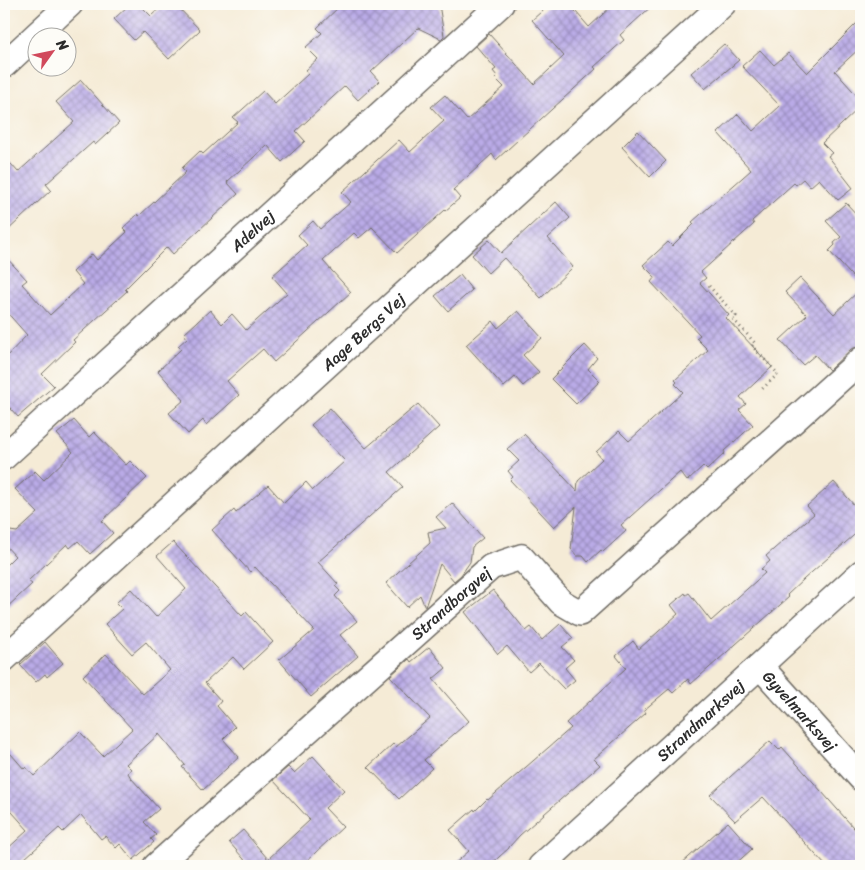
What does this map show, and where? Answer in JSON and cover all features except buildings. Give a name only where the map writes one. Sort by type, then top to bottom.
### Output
[{"type":"street","points":[[4,65],[70,4]]},
{"type":"street","name":"Adelvej","points":[[4,457],[501,4]]},
{"type":"street","name":"Aage Bergs Vej","points":[[4,659],[723,4]]},
{"type":"street","name":"Strandborgvej","points":[[156,866],[491,568],[520,557],[561,602],[580,613],[861,360]]},
{"type":"street","name":"Strandmarksvej","points":[[541,866],[861,573]]},
{"type":"street","name":"Gyvelmarksvej","points":[[760,666],[861,778]]},
{"type":"path","points":[[709,286],[736,316],[733,319],[756,343],[752,346],[778,374],[761,390]]}]
